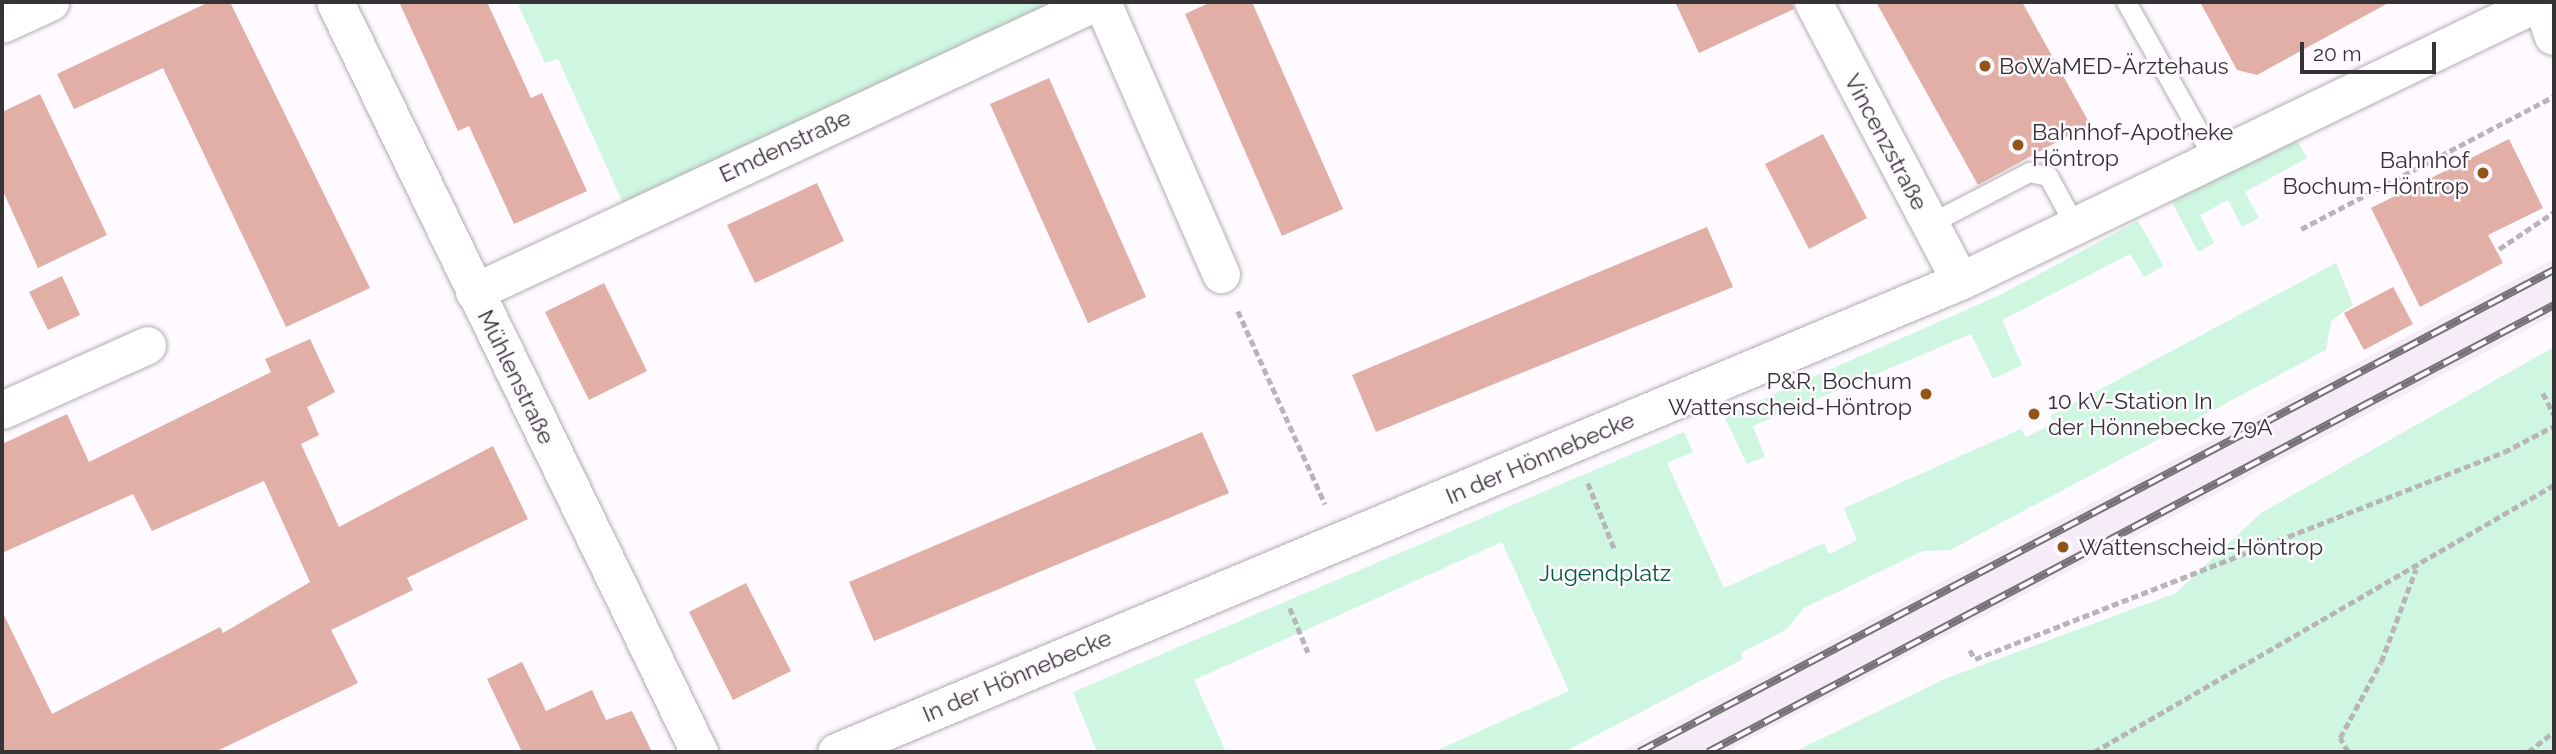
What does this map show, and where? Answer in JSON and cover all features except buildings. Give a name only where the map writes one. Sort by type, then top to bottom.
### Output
[{"type":"street","points":[[2,24],[50,2]]},
{"type":"street","name":"Mühlenstraße","points":[[335,2],[699,752]]},
{"type":"street","name":"Emdenstraße","points":[[474,292],[1099,2],[1166,146],[1221,274]]},
{"type":"street","name":"Vincenzstraße","points":[[1813,2],[1960,281]]},
{"type":"street","points":[[2541,2],[2554,36]]},
{"type":"street","name":"In der Hönnebecke","points":[[836,752],[1341,540],[1573,446],[1960,281],[2213,157],[2541,2]]},
{"type":"street","points":[[2,411],[147,345]]},
{"type":"lane","points":[[2126,2],[2213,157]]},
{"type":"lane","points":[[1930,224],[2029,172],[2048,176],[2074,224]]},
{"type":"path","points":[[2301,229],[2554,96]]},
{"type":"path","points":[[2500,249],[2554,212]]},
{"type":"path","points":[[1221,274],[1341,540]]},
{"type":"path","points":[[2543,393],[2554,415]]},
{"type":"path","points":[[1970,650],[1975,659],[2504,452],[2554,426]]},
{"type":"path","points":[[1573,446],[1615,550]]},
{"type":"path","points":[[2094,752],[2416,568],[2554,485]]},
{"type":"path","points":[[2348,752],[2340,738],[2381,662],[2416,568]]},
{"type":"path","points":[[2529,752],[2554,732]]},
{"type":"shaded area","points":[[2554,259],[2554,315],[2480,355],[1725,752],[1619,752]]},
{"type":"green space","points":[[517,2],[1056,2],[623,203],[558,59],[545,63]]},
{"type":"green space","points":[[2295,137],[2307,158],[2245,192],[2259,218],[2242,227],[2228,200],[2200,215],[2214,243],[2198,252],[2172,202]]},
{"type":"green space","points":[[2138,221],[2164,266],[2144,277],[2130,254],[2002,320],[2022,365],[1993,379],[1971,334],[1753,426],[1765,457],[1747,464],[1724,416],[1998,296]]},
{"type":"green space","name":"Jugendplatz","points":[[2336,263],[2353,305],[2331,321],[2326,350],[1950,550],[1923,551],[1804,608],[1787,629],[1741,653],[1743,659],[1564,752],[1433,752],[1569,691],[1502,542],[1194,680],[1226,752],[1097,752],[1073,692],[1684,432],[1693,452],[1667,463],[1724,588],[1824,543],[1829,554],[1857,540],[1844,508],[2021,429],[2026,437],[2054,423],[2050,416]]},
{"type":"green space","points":[[2554,347],[2554,752],[1794,752],[1947,678],[2176,593],[2261,513]]},
{"type":"railway","points":[[1639,752],[2554,270]]},
{"type":"railway","points":[[1708,752],[2554,305]]},
{"type":"place","name":"BoWaMED-Ärztehaus","points":[[1985,66]]},
{"type":"place","name":"Bahnhof-Apotheke Höntrop","points":[[2018,145]]},
{"type":"place","name":"Bahnhof Bochum-Höntrop","points":[[2483,173]]},
{"type":"place","name":"P&R, Bochum Wattenscheid-Höntrop","points":[[1926,394]]},
{"type":"place","name":"10 kV-Station In der Hönnebecke 79A","points":[[2034,414]]},
{"type":"place","name":"Wattenscheid-Höntrop","points":[[2063,547]]}]
